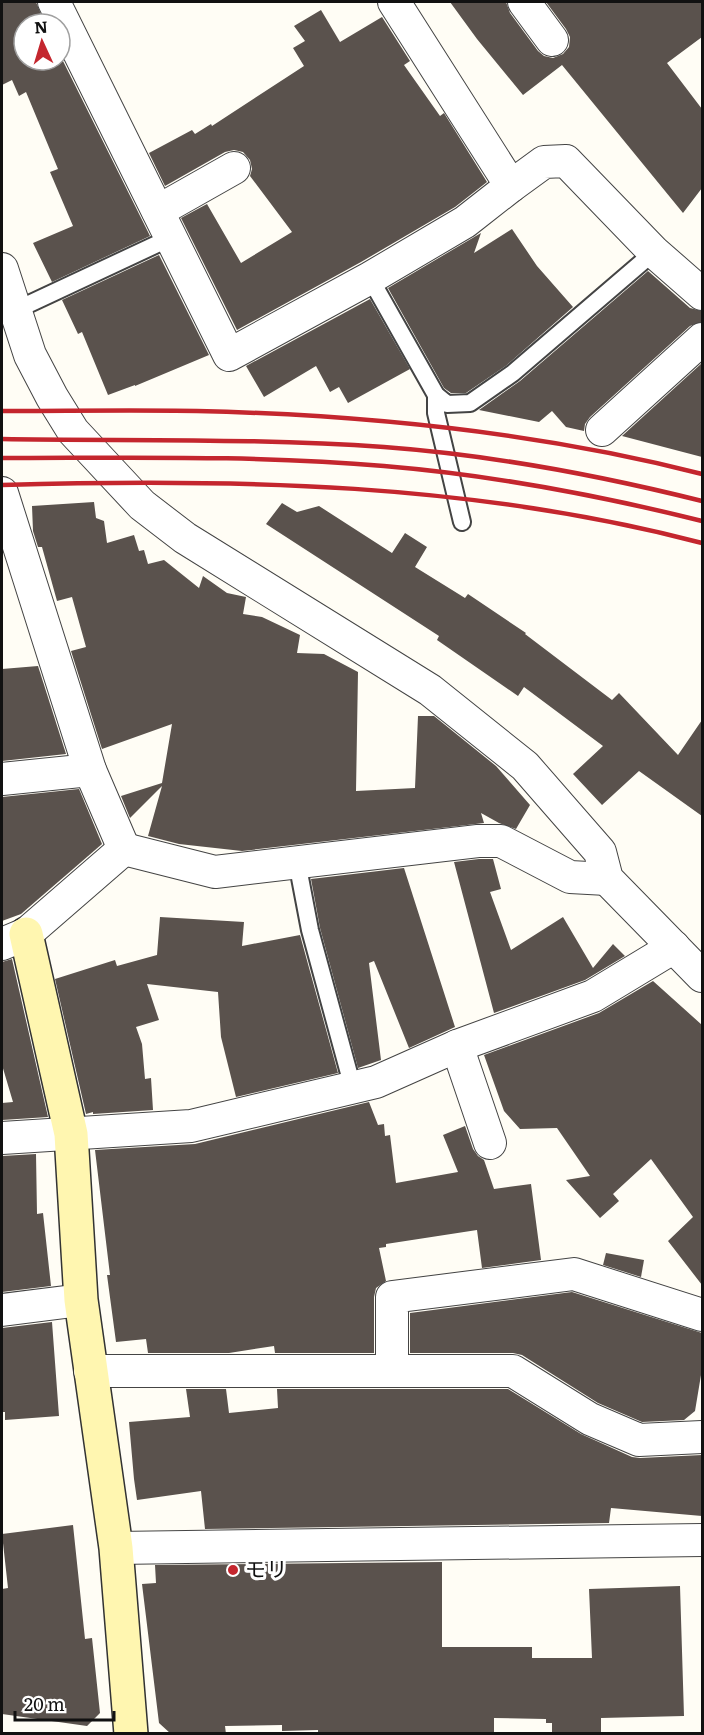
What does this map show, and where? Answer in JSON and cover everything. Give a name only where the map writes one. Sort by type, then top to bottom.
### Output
[{"type":"street","points":[[54,2],[229,355],[370,278],[465,222],[544,162],[566,161],[654,252],[702,294]]},
{"type":"street","points":[[394,2],[511,186]]},
{"type":"street","points":[[524,2],[552,40]]},
{"type":"street","points":[[164,224],[234,168]]},
{"type":"street","points":[[2,268],[30,355],[52,397],[73,431],[142,505],[185,538],[430,690],[525,766],[600,852],[607,879],[702,973]]},
{"type":"street","points":[[602,430],[702,339]]},
{"type":"street","points":[[2,493],[90,770],[124,849]]},
{"type":"street","points":[[2,779],[90,770]]},
{"type":"street","points":[[124,849],[215,872],[478,841],[501,841],[570,877],[607,879]]},
{"type":"street","points":[[124,849],[14,939],[71,1134],[81,1300],[116,1548],[131,1734]]},
{"type":"street","points":[[2,1138],[191,1126],[376,1082],[457,1046],[593,996],[674,947]]},
{"type":"street","points":[[457,1046],[490,1143]]},
{"type":"street","points":[[392,1371],[393,1297],[574,1274],[702,1316]]},
{"type":"street","points":[[2,1310],[81,1300]]},
{"type":"street","points":[[90,1371],[513,1371],[590,1419],[639,1440],[702,1437]]},
{"type":"street","points":[[116,1548],[702,1540]]},
{"type":"lane","points":[[14,311],[164,224]]},
{"type":"lane","points":[[370,278],[436,395],[447,404],[470,403],[513,373],[654,252]]},
{"type":"lane","points":[[436,395],[436,413],[462,522]]},
{"type":"lane","points":[[297,862],[310,930],[352,1088]]},
{"type":"building","points":[[2,2],[36,2],[40,12],[12,12],[12,72],[68,72],[150,236],[52,282],[33,243],[73,226],[50,172],[58,169],[26,92],[19,96],[12,80],[2,85]]},
{"type":"building","points":[[450,2],[506,2],[510,13],[538,51],[544,56],[553,58],[563,54],[569,47],[570,37],[546,2],[702,2],[702,37],[667,63],[702,109],[702,188],[683,213],[562,65],[523,95]]},
{"type":"building","points":[[321,10],[340,42],[382,17],[410,61],[404,65],[440,116],[444,113],[487,182],[455,207],[237,330],[181,218],[207,204],[241,263],[292,232],[250,176],[252,169],[250,160],[243,152],[234,150],[225,152],[165,186],[149,153],[192,130],[195,134],[211,124],[212,126],[304,66],[293,48],[305,41],[294,26]]},
{"type":"building","points":[[512,229],[537,266],[573,307],[507,365],[466,393],[451,393],[444,388],[388,288],[481,233],[474,253]]},
{"type":"building","points":[[159,255],[209,355],[108,395],[82,332],[78,334],[62,300]]},
{"type":"building","points":[[648,271],[690,308],[702,311],[702,322],[690,326],[590,417],[585,424],[584,431],[566,427],[552,411],[539,422],[479,410],[520,381]]},
{"type":"building","points":[[370,299],[410,369],[348,403],[339,387],[330,392],[316,366],[264,397],[246,366]]},
{"type":"building","points":[[702,363],[702,457],[622,436]]},
{"type":"building","points":[[94,502],[96,518],[104,521],[107,543],[134,535],[139,551],[144,550],[148,564],[164,560],[199,588],[203,576],[227,593],[246,597],[243,614],[262,617],[300,635],[297,653],[324,654],[358,672],[356,791],[415,788],[418,716],[434,716],[496,766],[530,805],[516,829],[481,813],[484,823],[242,851],[179,844],[148,836],[162,786],[130,818],[121,796],[162,783],[172,724],[102,749],[71,651],[86,647],[72,597],[57,601],[42,547],[38,547],[33,531],[32,506]]},
{"type":"building","points":[[282,503],[297,512],[319,506],[392,553],[405,533],[427,547],[415,567],[465,598],[468,594],[526,633],[612,700],[619,693],[678,755],[702,720],[702,816],[639,771],[602,805],[573,774],[603,746],[524,687],[518,696],[437,640],[439,636],[266,524]]},
{"type":"building","points":[[38,666],[66,754],[2,761],[2,669]]},
{"type":"building","points":[[79,789],[102,844],[21,914],[2,921],[2,797]]},
{"type":"building","points":[[493,859],[501,889],[490,892],[511,950],[563,917],[593,968],[613,944],[625,956],[585,980],[494,1013],[454,862]]},
{"type":"building","points":[[404,868],[455,1027],[409,1048],[374,961],[369,963],[381,1060],[358,1068],[320,928],[311,879]]},
{"type":"building","points":[[160,917],[244,922],[242,946],[300,935],[338,1073],[236,1097],[221,1037],[218,992],[147,984],[159,1020],[136,1027],[142,1044],[145,1079],[151,1078],[153,1110],[86,1114],[55,979],[115,960],[117,966],[157,955]]},
{"type":"building","points":[[12,959],[48,1117],[2,1120],[2,1103],[13,1102],[2,1065],[2,962]]},
{"type":"building","points":[[653,981],[702,1025],[702,1285],[668,1241],[693,1217],[651,1159],[613,1194],[619,1201],[600,1218],[566,1180],[590,1176],[557,1128],[520,1129],[504,1111],[484,1055],[599,1013]]},
{"type":"building","points":[[369,1102],[378,1125],[384,1124],[385,1136],[390,1135],[396,1183],[458,1172],[443,1135],[465,1126],[473,1149],[484,1160],[494,1189],[531,1184],[541,1260],[482,1268],[477,1230],[386,1244],[386,1247],[379,1248],[386,1281],[376,1288],[374,1297],[374,1353],[275,1353],[274,1346],[229,1353],[148,1353],[146,1339],[116,1342],[95,1150],[195,1144]]},
{"type":"building","points":[[36,1154],[37,1214],[43,1213],[51,1286],[2,1292],[2,1156]]},
{"type":"building","points":[[606,1253],[644,1260],[641,1277],[603,1265]]},
{"type":"building","points":[[572,1292],[702,1333],[702,1369],[695,1411],[684,1420],[642,1422],[598,1403],[522,1355],[513,1353],[410,1353],[410,1313]]},
{"type":"building","points":[[52,1322],[59,1416],[5,1420],[5,1412],[2,1412],[2,1328]]},
{"type":"building","points":[[186,1389],[226,1389],[229,1413],[278,1408],[277,1389],[508,1389],[581,1434],[632,1457],[702,1455],[702,1516],[611,1508],[609,1523],[205,1529],[201,1491],[137,1500],[134,1479],[129,1422],[190,1417]]},
{"type":"building","points":[[73,1525],[85,1639],[92,1638],[100,1713],[87,1726],[2,1714],[2,1589],[8,1588],[2,1534]]},
{"type":"building","points":[[442,1562],[442,1647],[532,1647],[532,1658],[592,1658],[589,1589],[680,1586],[684,1716],[601,1718],[601,1734],[552,1734],[552,1723],[546,1723],[546,1719],[494,1718],[494,1734],[318,1734],[318,1730],[282,1731],[282,1725],[225,1726],[226,1734],[171,1734],[159,1723],[142,1584],[156,1583],[155,1565]]},
{"type":"railway","points":[[2,411],[197,411],[388,422],[452,428],[578,447],[702,474]]},
{"type":"railway","points":[[2,439],[289,442],[384,447],[464,455],[544,467],[702,501]]},
{"type":"railway","points":[[2,458],[289,460],[384,466],[544,487],[702,521]]},
{"type":"railway","points":[[2,485],[267,484],[442,496],[616,523],[702,543]]},
{"type":"place","name":"モリ","points":[[233,1570]]}]
